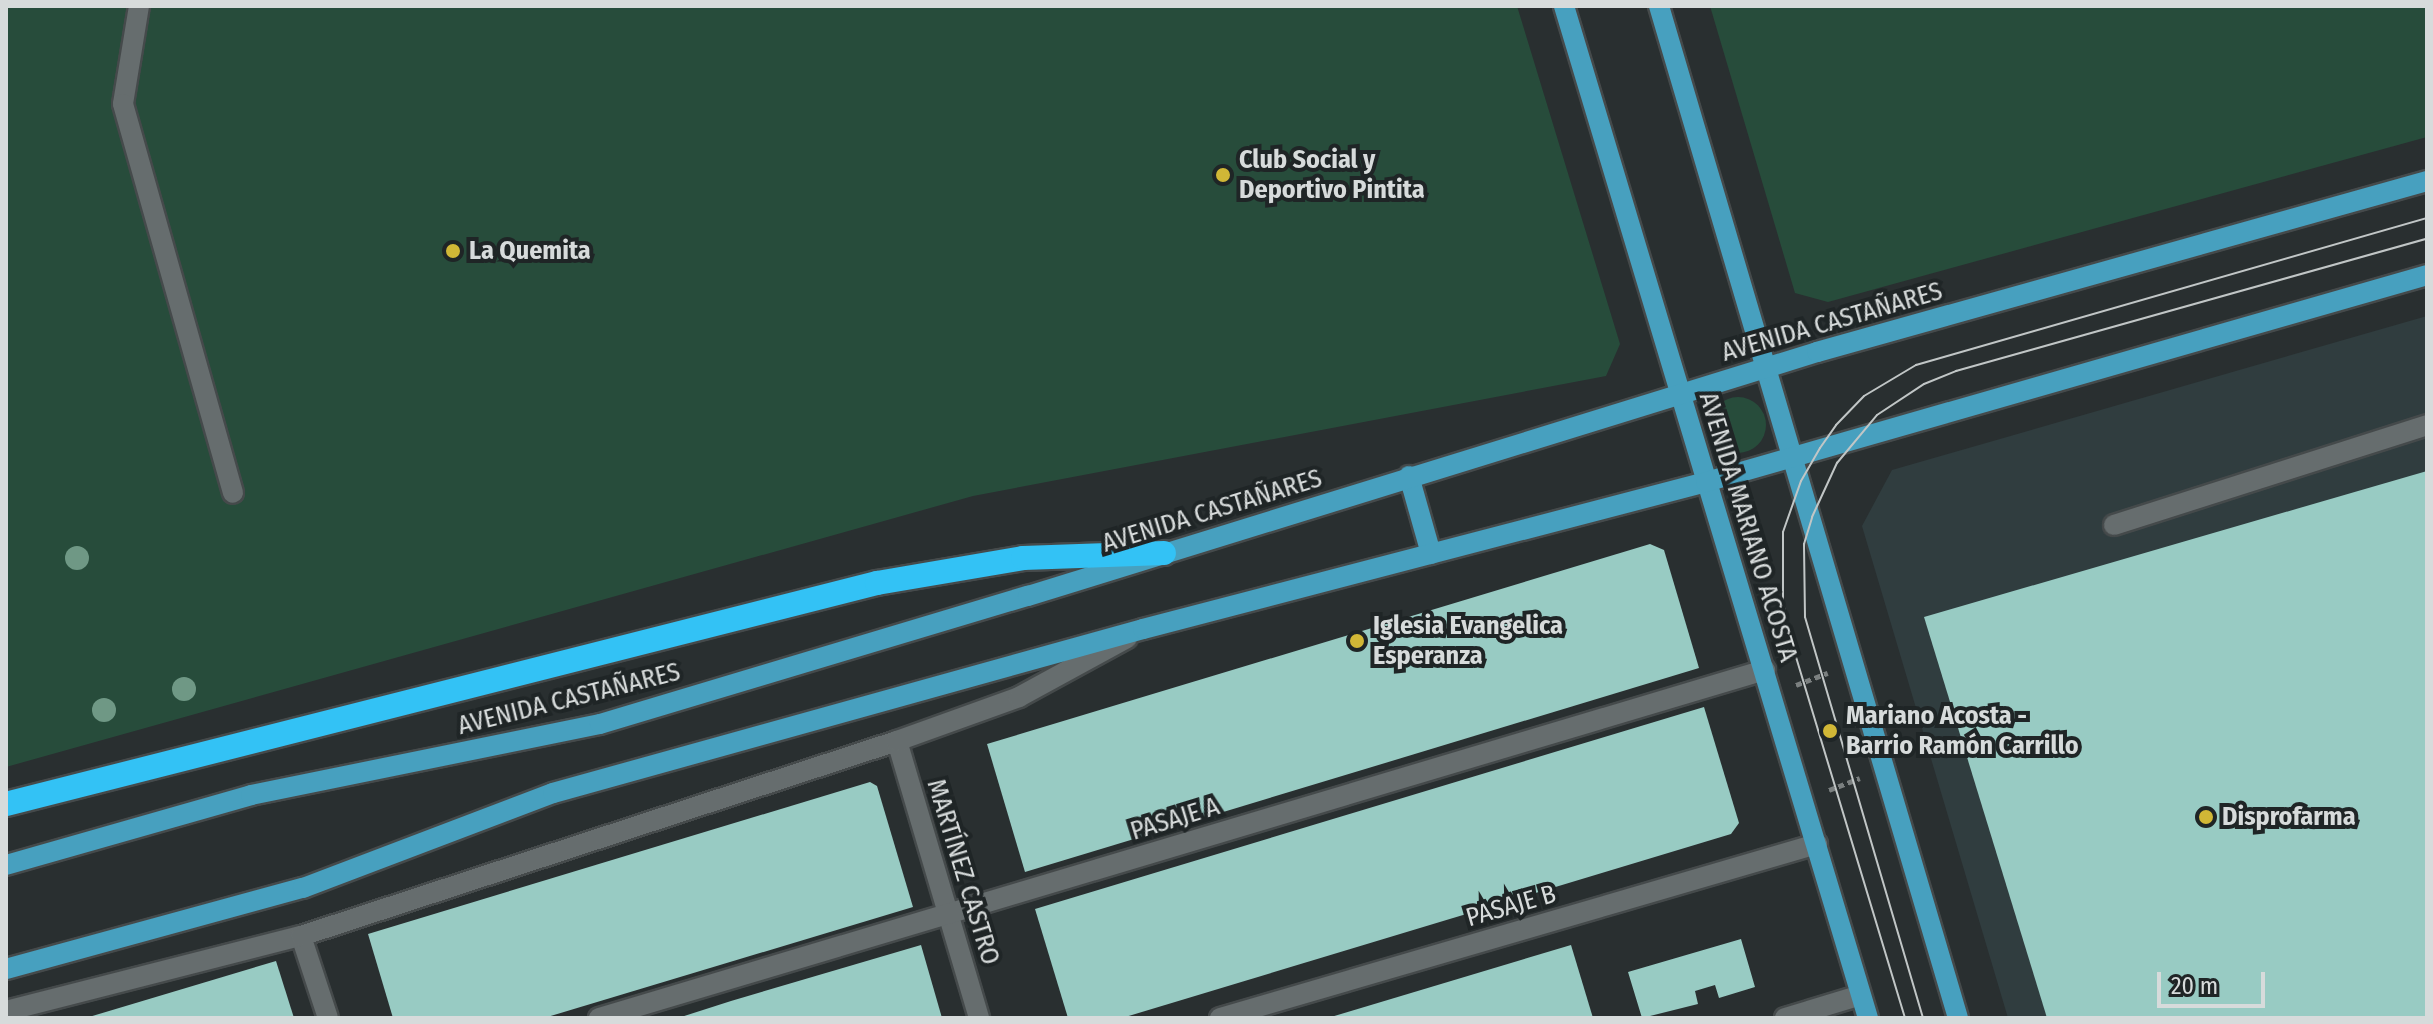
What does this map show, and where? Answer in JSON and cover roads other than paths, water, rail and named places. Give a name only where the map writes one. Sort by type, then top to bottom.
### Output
[{"type":"highway","points":[[6,804],[877,583],[1023,558],[1164,553]]},
{"type":"main road","name":"AVENIDA MARIANO ACOSTA","points":[[1564,6],[1868,1018]]},
{"type":"main road","points":[[1659,6],[1958,1018]]},
{"type":"main road","name":"AVENIDA CASTAÑARES","points":[[6,865],[251,795],[600,724],[1767,367],[2427,181]]},
{"type":"main road","points":[[6,969],[303,888],[553,793],[1143,629],[1706,482],[2427,275]]},
{"type":"main road","points":[[1409,476],[1431,554]]},
{"type":"street","points":[[139,6],[123,104],[233,493]]},
{"type":"street","points":[[2114,525],[2427,425]]},
{"type":"street","points":[[6,1011],[301,936],[897,741],[1019,697],[1143,629]]},
{"type":"street","name":"PASAJE A","points":[[599,1018],[1765,670]]},
{"type":"street","name":"MARTÍNEZ CASTRO","points":[[897,741],[979,1018]]},
{"type":"street","name":"PASAJE B","points":[[1220,1018],[1817,844]]},
{"type":"street","points":[[301,936],[328,1018]]},
{"type":"street","points":[[1785,1018],[1861,995]]},
{"type":"tram line","points":[[1905,1018],[1790,638],[1783,602],[1783,532],[1801,481],[1820,448],[1836,425],[1864,396],[1916,365],[2427,218]]},
{"type":"tram line","points":[[1923,1018],[1805,617],[1804,544],[1812,517],[1837,463],[1877,415],[1924,384],[1956,371],[2427,239]]},
{"type":"place","name":"Club Social y Deportivo Pintita","points":[[1223,175]]},
{"type":"place","name":"La Quemita","points":[[453,251]]},
{"type":"place","name":"Iglesia Evangelica Esperanza","points":[[1357,641]]},
{"type":"place","name":"Mariano Acosta - Barrio Ramón Carrillo","points":[[1830,731]]},
{"type":"place","name":"Disprofarma","points":[[2206,817]]}]
